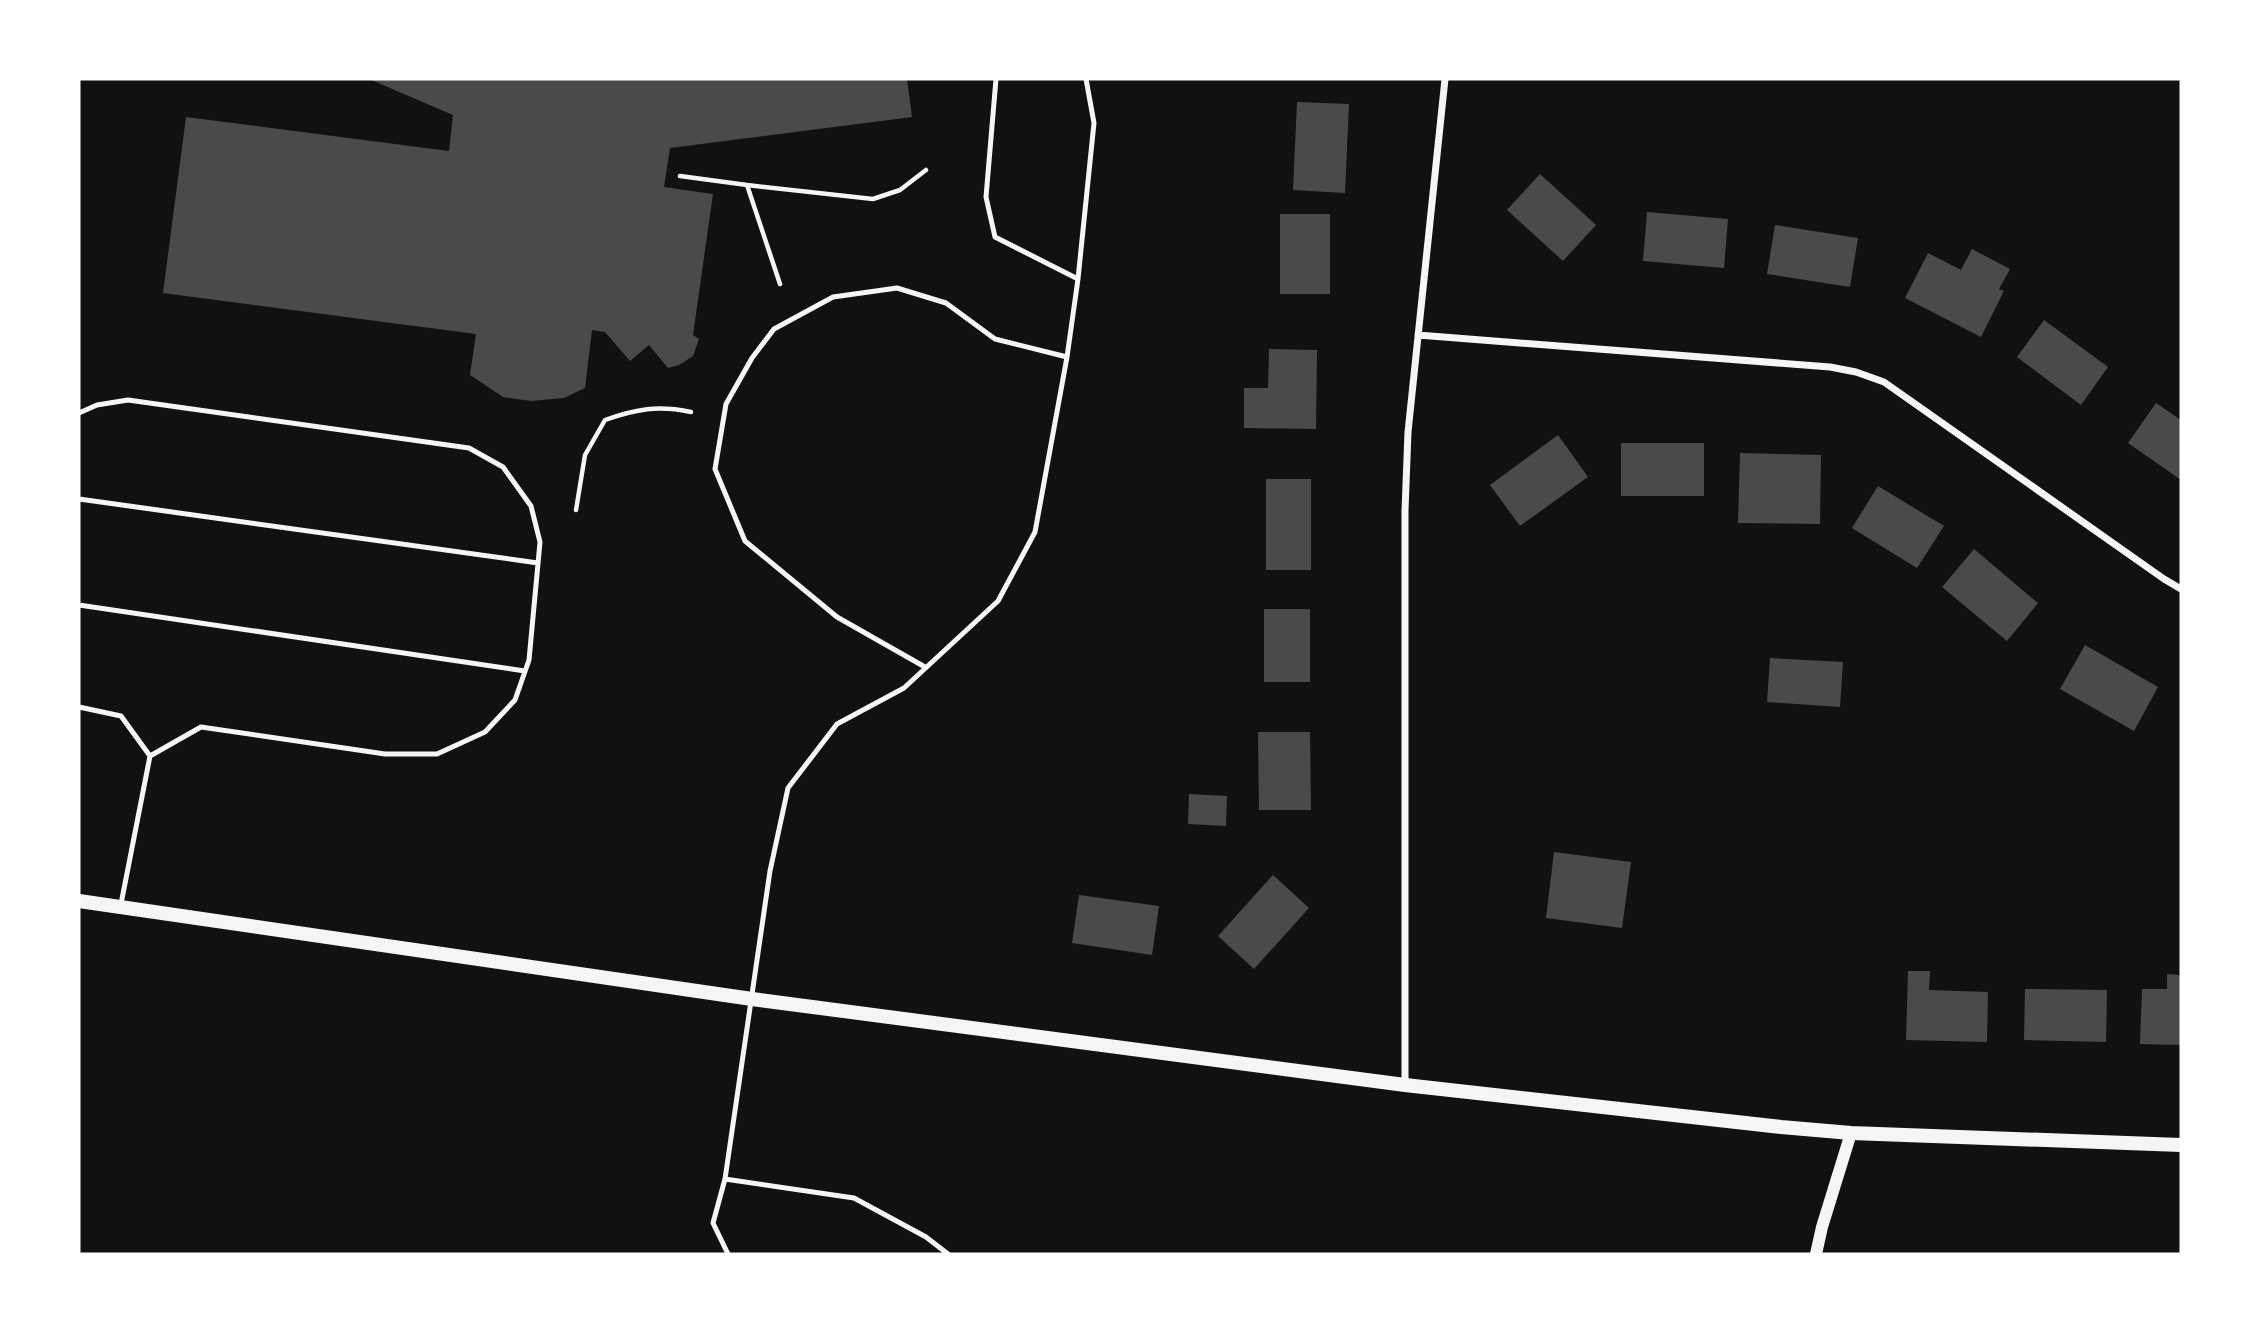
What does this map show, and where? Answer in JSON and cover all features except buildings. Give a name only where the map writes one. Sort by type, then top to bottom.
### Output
[{"type":"main road","points":[[79,901],[752,999],[1405,1085],[1851,1133],[2181,1145]]},
{"type":"street","points":[[1405,1085],[1405,511],[1408,432],[1445,79]]},
{"type":"street","points":[[1418,335],[1830,367],[1856,372],[1884,382],[2181,589]]},
{"type":"street","points":[[1816,1254],[1851,1133]]},
{"type":"lane","points":[[996,79],[986,197],[995,237],[1078,279]]},
{"type":"lane","points":[[727,1254],[713,1223],[725,1179],[770,871],[788,788],[837,724],[904,688],[998,601],[1035,532],[1067,357],[1078,279],[1094,123],[1086,79]]},
{"type":"lane","points":[[925,667],[837,617],[745,541],[715,469],[726,404],[752,358],[774,329],[833,298],[897,288],[946,303],[995,339],[1067,357]]},
{"type":"lane","points":[[79,413],[97,405],[128,400],[469,448],[503,467],[531,506],[540,542],[529,660],[515,700],[485,732],[437,754],[385,754],[201,727],[150,756]]},
{"type":"lane","points":[[79,499],[538,563]]},
{"type":"lane","points":[[79,605],[525,671]]},
{"type":"lane","points":[[79,707],[121,716],[150,756],[120,907]]},
{"type":"lane","points":[[725,1179],[854,1198],[926,1237],[948,1254]]},
{"type":"path","points":[[680,176],[873,199],[900,190],[926,170]]},
{"type":"path","points":[[747,186],[780,284]]},
{"type":"path","points":[[576,510],[585,455],[605,420],[636,409],[673,408],[691,412]]}]
